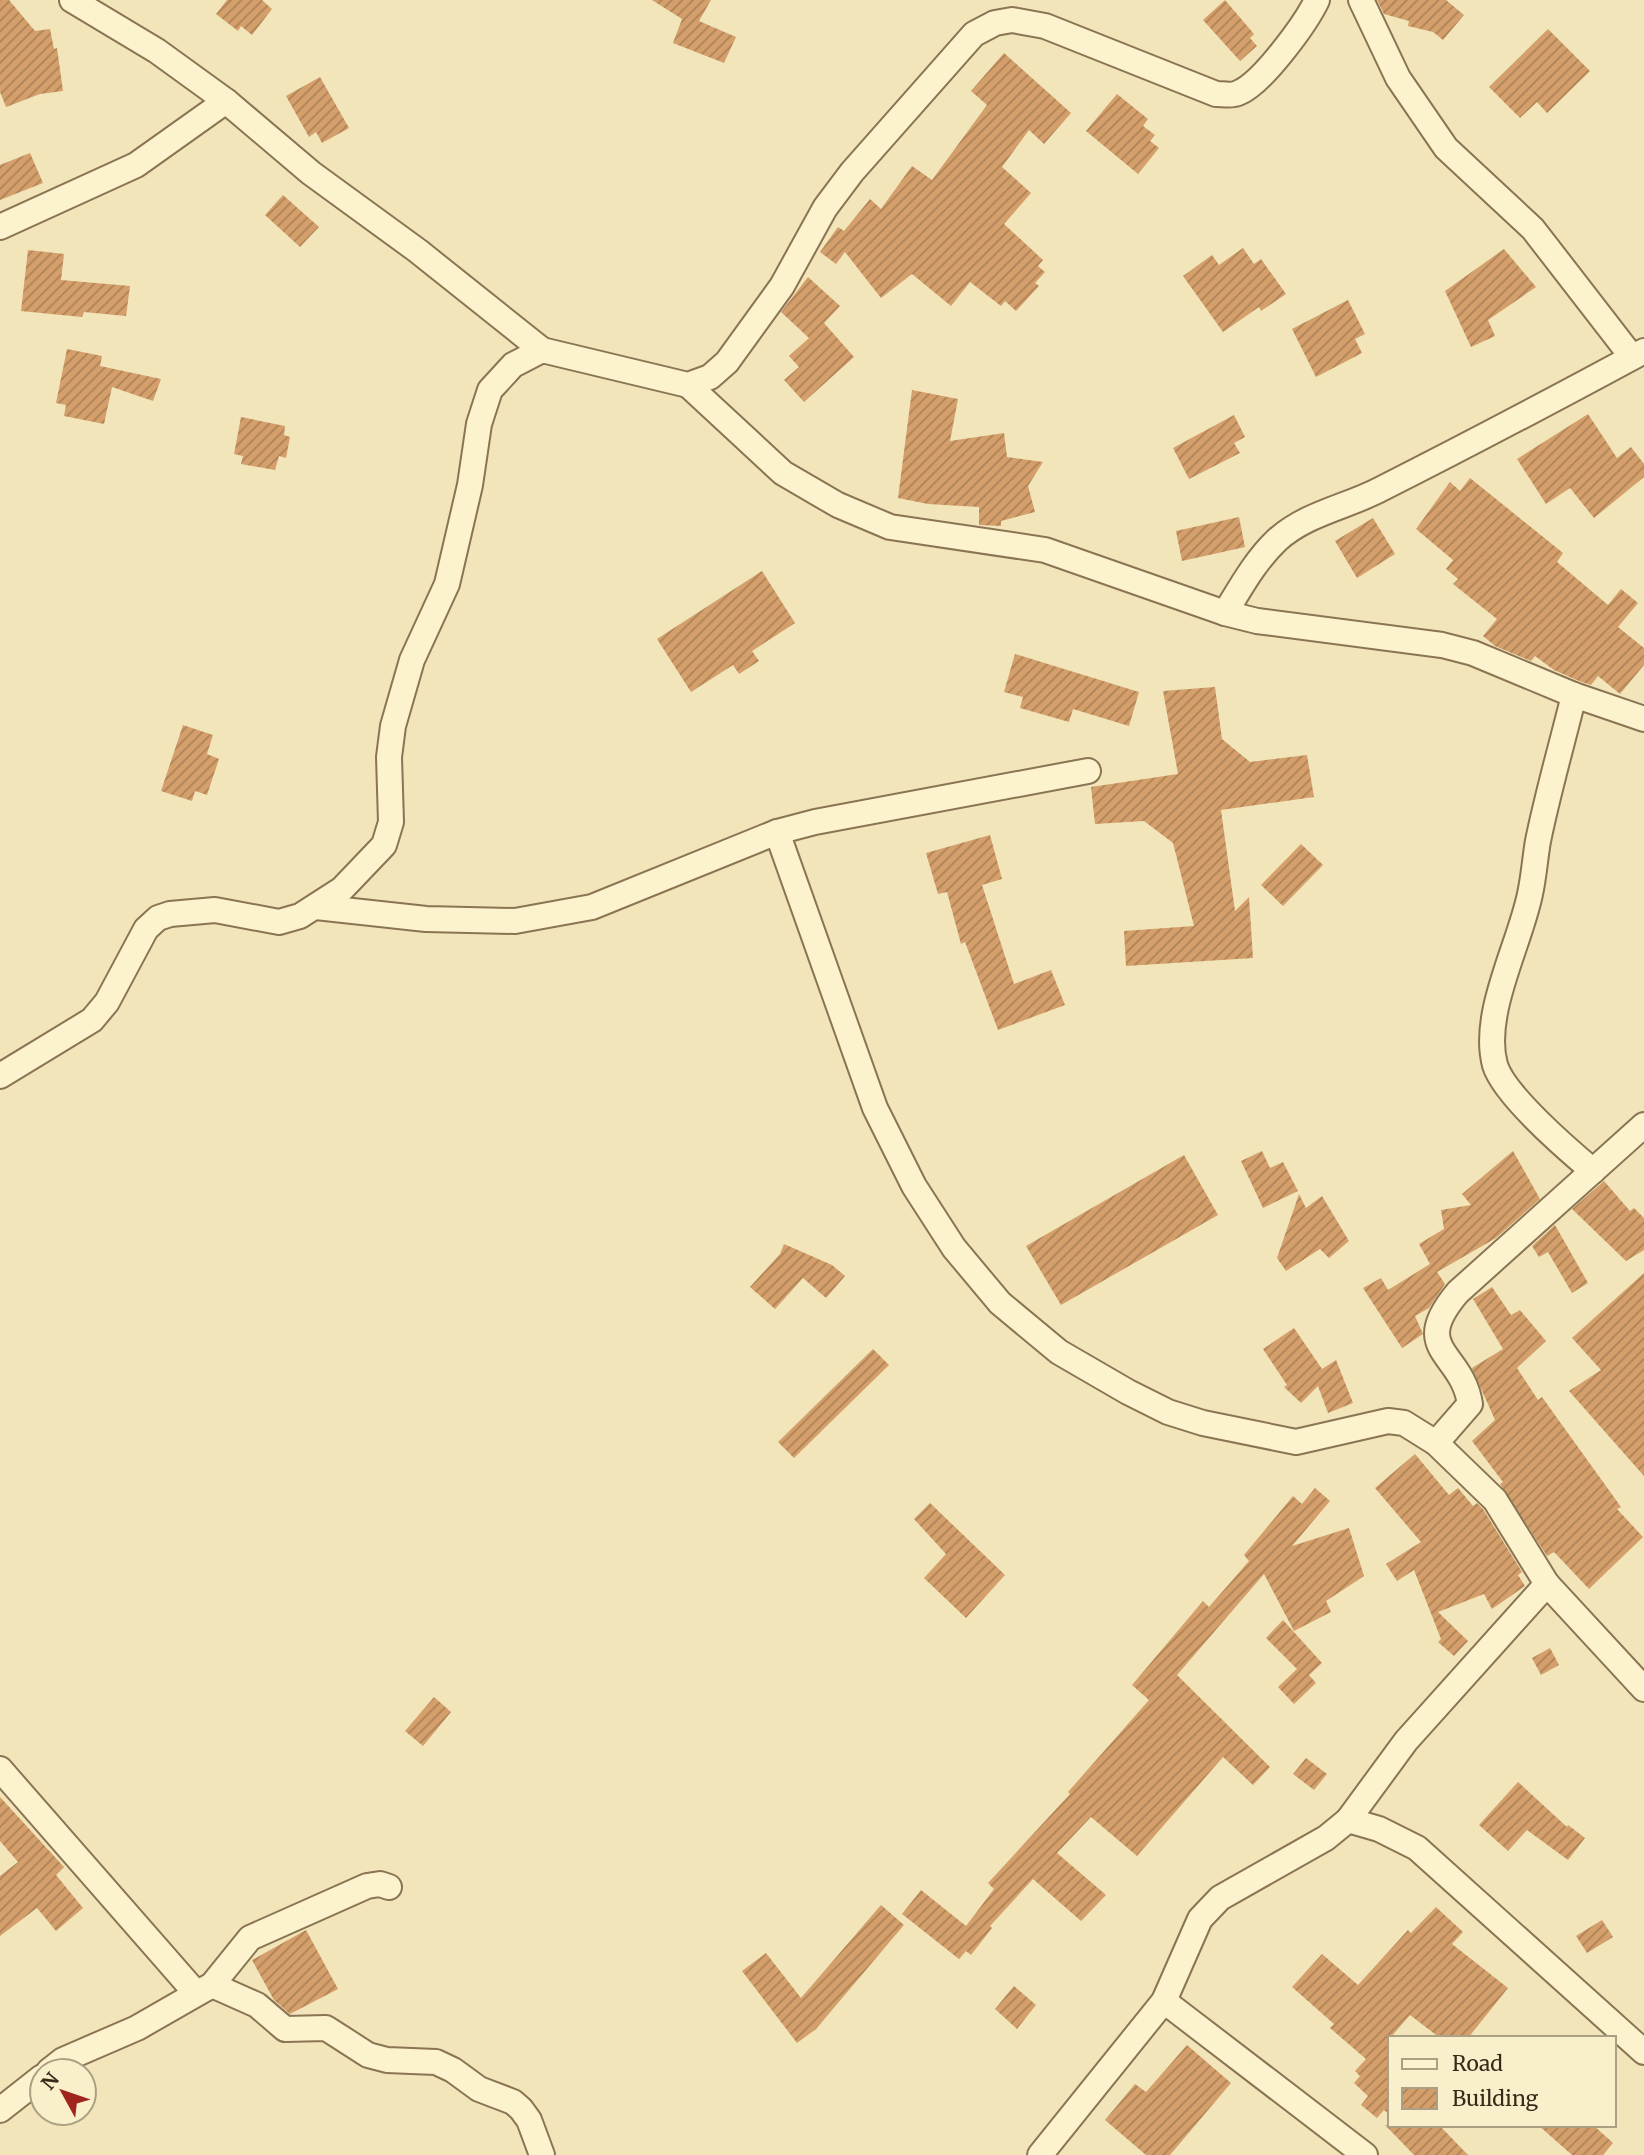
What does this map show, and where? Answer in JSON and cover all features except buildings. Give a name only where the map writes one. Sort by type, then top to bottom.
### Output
[{"type":"street","points":[[72,0],[157,51],[226,101],[311,173],[418,251],[541,351],[688,385],[783,472],[838,505],[890,527],[1045,550],[1225,613],[1258,621],[1442,645],[1473,653],[1574,695],[1644,719]]},
{"type":"street","points":[[688,385],[710,377],[727,362],[782,286],[825,208],[852,172],[974,34],[995,23],[1012,20],[1045,26],[1216,94],[1237,94],[1252,85],[1310,14],[1317,0]]},
{"type":"street","points":[[1225,613],[1253,567],[1278,539],[1309,518],[1363,499],[1551,403],[1638,354],[1533,229],[1447,148],[1398,78],[1361,0]]},
{"type":"street","points":[[0,227],[136,165],[226,101]]},
{"type":"street","points":[[0,1076],[92,1020],[107,1002],[146,929],[159,918],[170,914],[215,910],[279,922],[316,907],[342,888],[384,845],[391,822],[388,757],[393,726],[412,660],[447,584],[470,485],[479,424],[490,390],[513,365],[541,351]]},
{"type":"street","points":[[1574,695],[1546,802],[1530,895],[1496,1018],[1493,1049],[1496,1067],[1507,1086],[1549,1131],[1593,1171]]},
{"type":"street","points":[[316,907],[426,919],[515,921],[592,907],[777,832],[815,822],[1088,771]]},
{"type":"street","points":[[777,832],[874,1108],[914,1186],[954,1248],[1000,1303],[1059,1352],[1168,1412],[1203,1423],[1296,1442],[1388,1421],[1404,1423],[1436,1443],[1495,1500],[1547,1584],[1644,1689]]},
{"type":"street","points":[[1436,1443],[1470,1404],[1436,1334],[1441,1312],[1458,1292],[1644,1125]]},
{"type":"street","points":[[1040,2155],[1164,2001],[1200,1919],[1220,1898],[1326,1838],[1348,1820],[1406,1741],[1547,1584]]},
{"type":"street","points":[[3,1778],[204,1989],[257,2005],[285,2029],[326,2028],[368,2055],[387,2060],[436,2062],[453,2070],[479,2089],[513,2102],[521,2109],[529,2120],[542,2155]]},
{"type":"street","points":[[1348,1820],[1380,1829],[1417,1848],[1644,2052]]},
{"type":"street","points":[[70,2057],[137,2028],[204,1989],[250,1938],[368,1886],[380,1884],[390,1888]]},
{"type":"street","points":[[1164,2001],[1365,2155]]},
{"type":"street","points":[[0,2110],[28,2088]]}]
